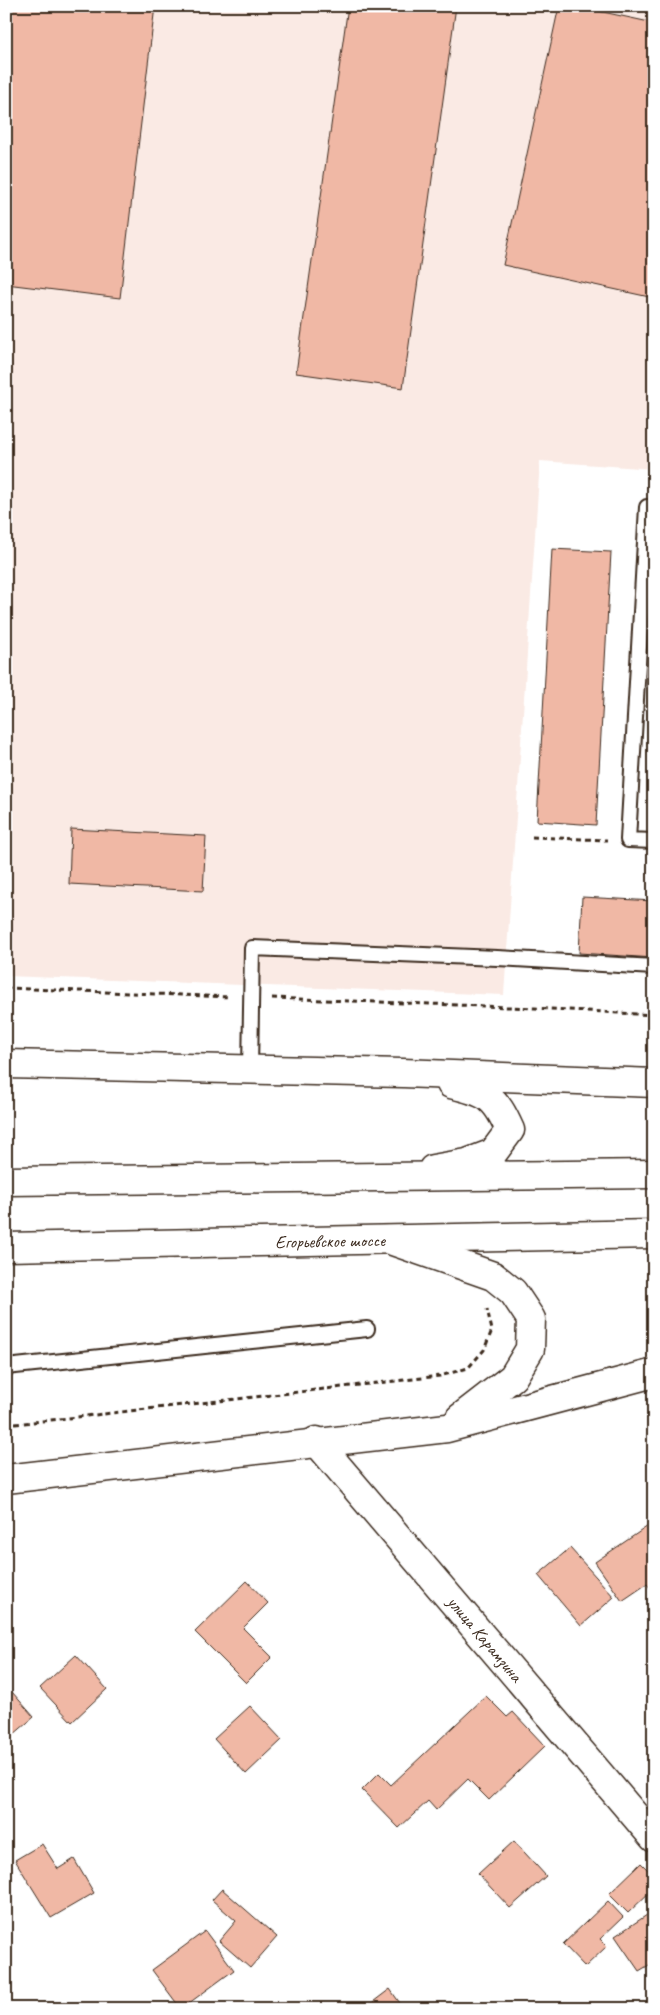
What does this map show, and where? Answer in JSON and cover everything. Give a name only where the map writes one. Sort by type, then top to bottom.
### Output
[{"type":"street","points":[[6,1064],[403,1073],[654,1083]]},
{"type":"street","points":[[395,1176],[467,1163],[493,1153],[510,1130],[501,1110],[481,1090],[403,1073]]},
{"type":"street","points":[[6,1181],[654,1174]]},
{"type":"street","name":"Егорьевское шоссе","points":[[6,1247],[654,1234]]},
{"type":"street","points":[[388,1240],[493,1276],[513,1292],[530,1319],[530,1349],[513,1378],[447,1428]]},
{"type":"street","points":[[6,1479],[316,1441],[447,1428],[654,1373]]},
{"type":"street","name":"улица Карамзина","points":[[316,1441],[654,1838]]},
{"type":"lane","points":[[654,507],[647,507],[628,840],[654,841]]},
{"type":"lane","points":[[250,1070],[252,948],[497,958],[654,967]]},
{"type":"lane","points":[[6,1367],[366,1329]]},
{"type":"path","points":[[532,837],[628,840]]},
{"type":"path","points":[[6,988],[535,1008],[654,1015]]},
{"type":"path","points":[[6,1425],[440,1376],[468,1368],[484,1350],[492,1330],[485,1300]]},
{"type":"shaded area","points":[[6,6],[654,6],[654,469],[540,461],[504,995],[6,976]]},
{"type":"building","points":[[6,6],[155,6],[120,298],[6,284]]},
{"type":"building","points":[[348,6],[456,6],[403,388],[296,373]]},
{"type":"building","points":[[559,6],[575,6],[654,23],[654,298],[503,265]]},
{"type":"building","points":[[552,549],[611,552],[596,825],[537,821]]},
{"type":"building","points":[[71,829],[206,836],[203,891],[69,884]]},
{"type":"building","points":[[582,897],[654,901],[654,958],[579,953]]},
{"type":"building","points":[[654,1522],[654,1593],[647,1584],[622,1601],[595,1562]]},
{"type":"building","points":[[570,1548],[614,1597],[581,1626],[538,1575]]},
{"type":"building","points":[[247,1581],[268,1603],[243,1628],[272,1657],[246,1683],[195,1632]]},
{"type":"building","points":[[76,1655],[107,1689],[72,1722],[40,1688]]},
{"type":"building","points":[[12,1692],[34,1717],[6,1741],[6,1697]]},
{"type":"building","points":[[486,1696],[507,1717],[513,1712],[545,1746],[489,1800],[468,1779],[436,1810],[428,1801],[399,1828],[362,1790],[379,1773],[391,1785]]},
{"type":"building","points":[[250,1706],[282,1740],[246,1774],[214,1739]]},
{"type":"building","points":[[514,1841],[546,1876],[510,1908],[478,1874]]},
{"type":"building","points":[[42,1844],[58,1869],[74,1859],[94,1893],[51,1918],[15,1860]]},
{"type":"building","points":[[641,1863],[654,1876],[654,1888],[628,1913],[609,1894]]},
{"type":"building","points":[[222,1889],[277,1937],[250,1968],[219,1941],[236,1921],[212,1900]]},
{"type":"building","points":[[608,1901],[623,1917],[600,1939],[607,1946],[585,1967],[563,1944]]},
{"type":"building","points":[[650,1913],[654,1918],[654,1962],[639,1971],[615,1936]]},
{"type":"building","points":[[205,1931],[234,1970],[181,2009],[152,1970]]},
{"type":"building","points":[[390,1989],[404,2009],[365,2008]]}]
